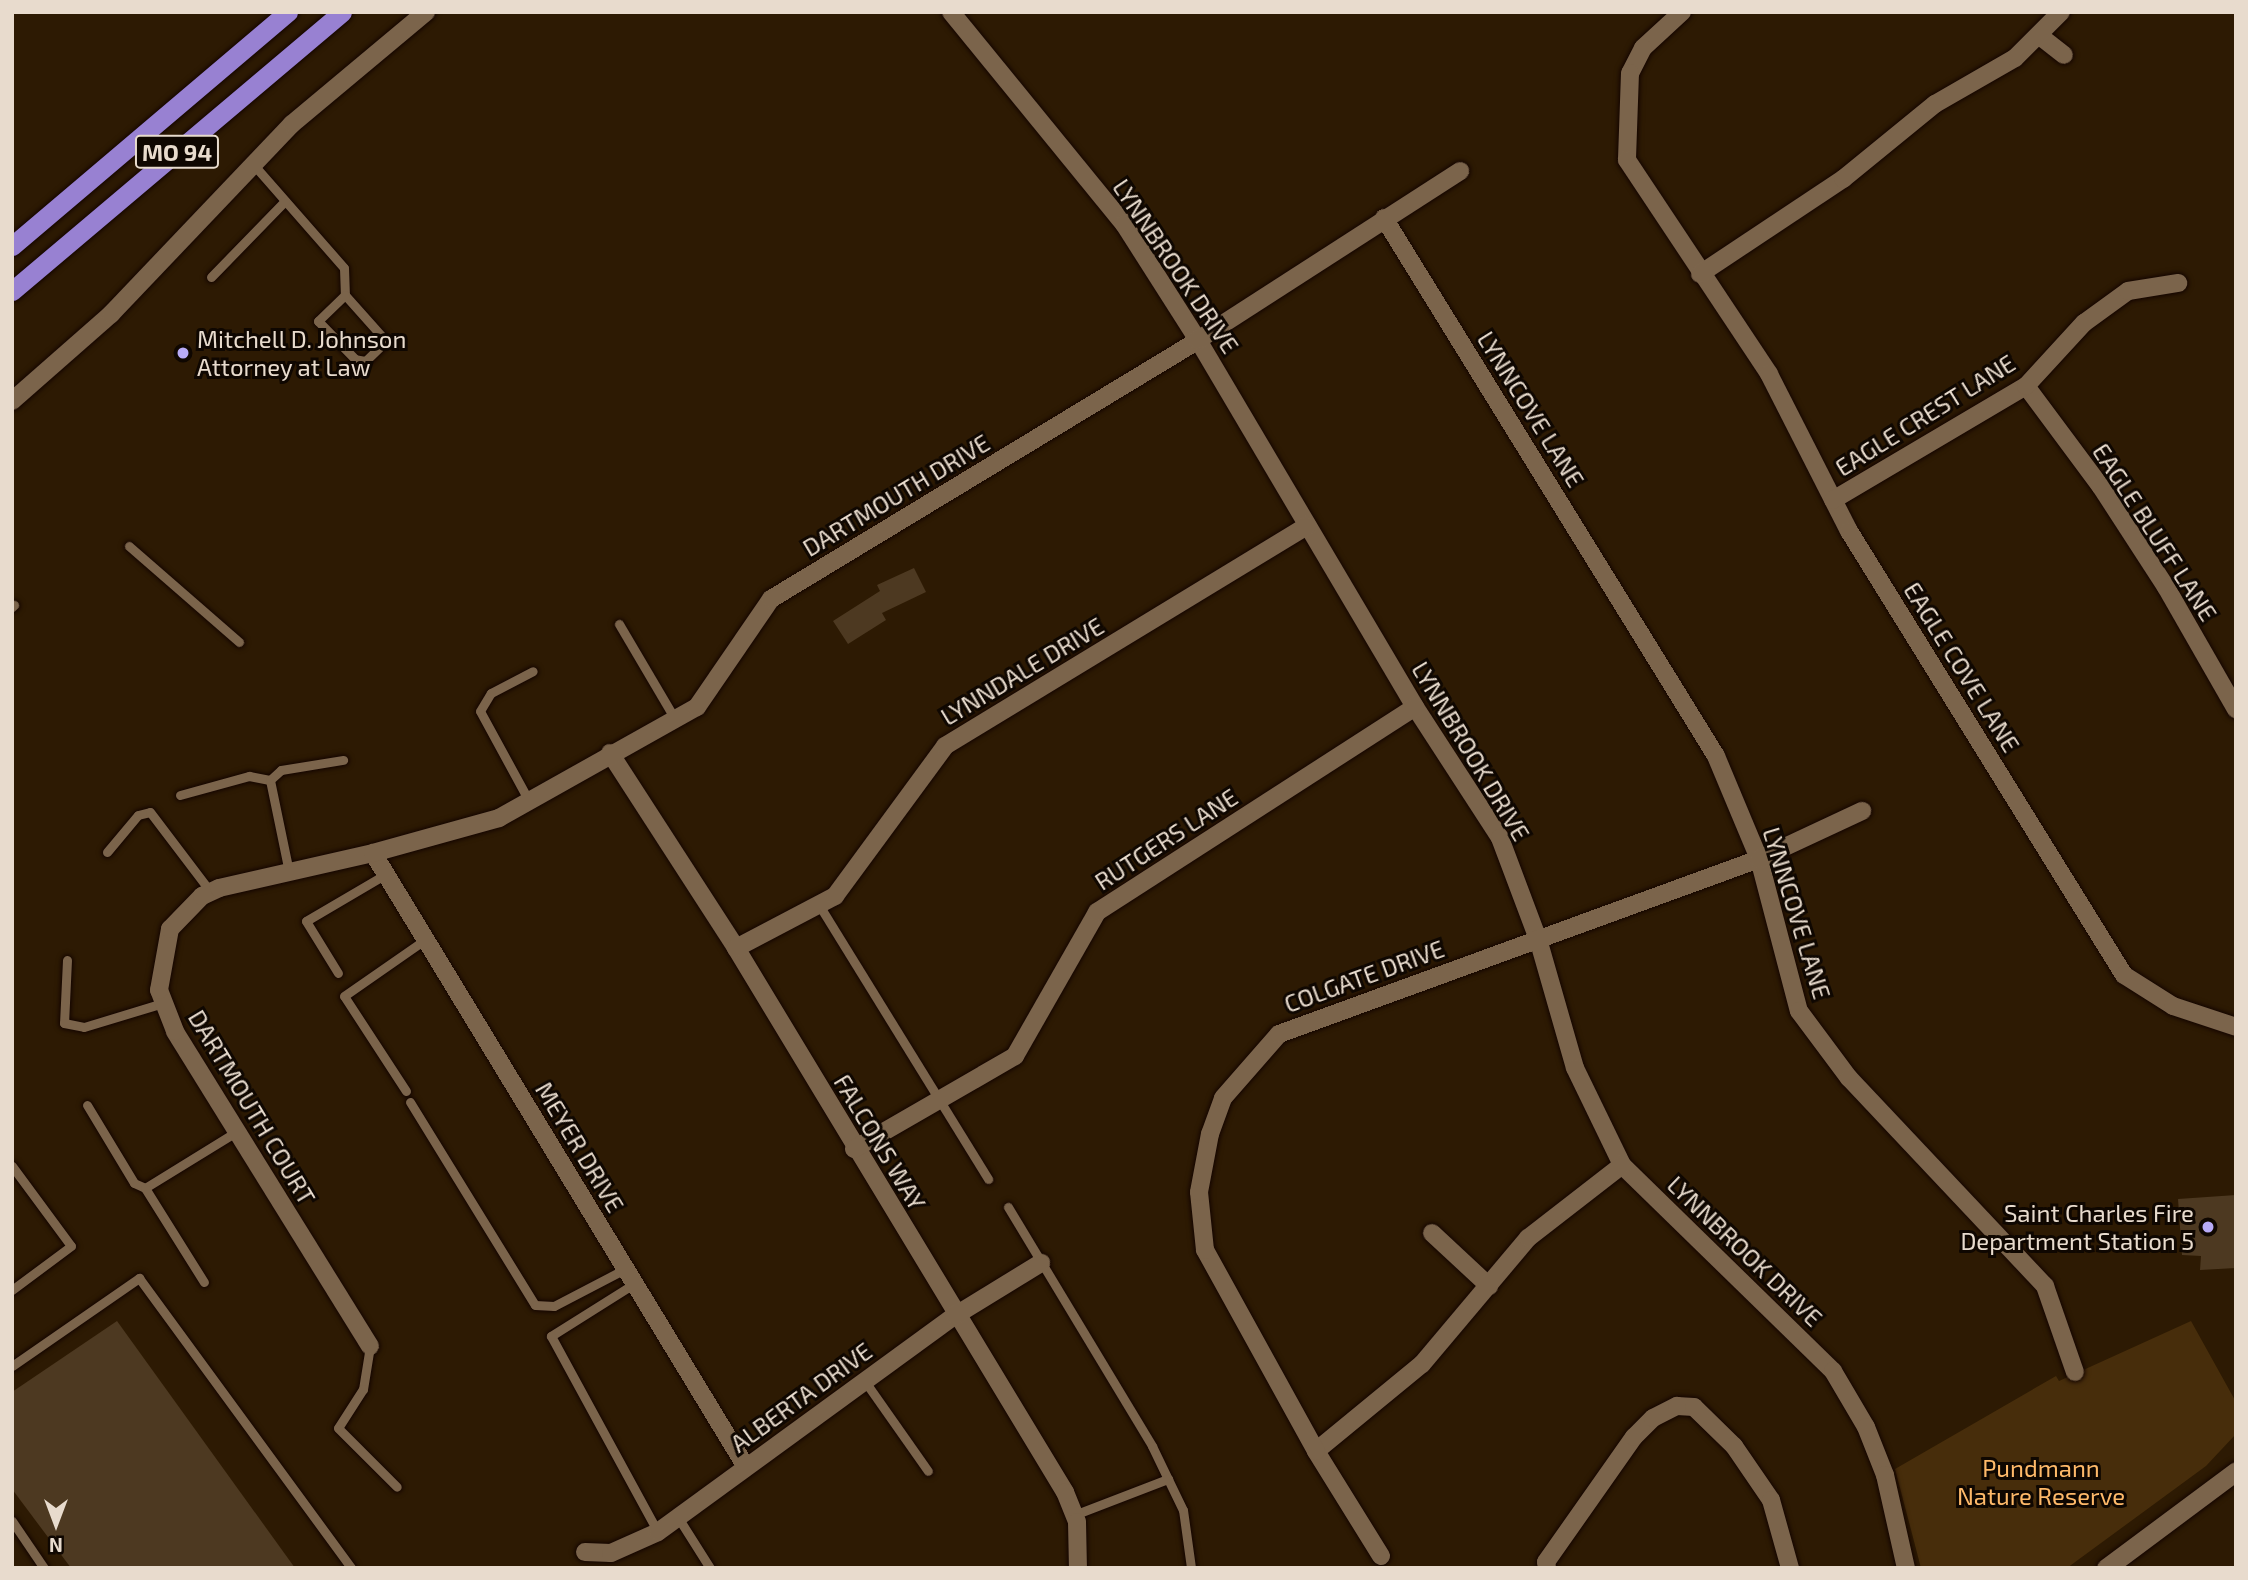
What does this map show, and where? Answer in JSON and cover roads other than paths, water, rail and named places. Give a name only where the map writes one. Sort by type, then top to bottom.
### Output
[{"type":"highway","name":"MO 94","points":[[12,246],[288,12]]},
{"type":"highway","name":"MO 94","points":[[12,291],[342,12]]},
{"type":"street","points":[[12,401],[111,314],[292,124],[426,12]]},
{"type":"street","name":"LYNNBROOK DRIVE","points":[[951,12],[1124,224],[1198,340],[1415,707],[1500,838],[1538,939],[1575,1068],[1622,1165],[1833,1371],[1866,1427],[1885,1475],[1906,1568]]},
{"type":"street","name":"EAGLE COVE LANE","points":[[1682,12],[1643,48],[1630,74],[1627,160],[1700,274],[1769,374],[1833,500],[2124,975],[2173,1006],[2236,1027]]},
{"type":"street","points":[[1700,274],[1843,179],[1935,104],[2015,58],[2041,37],[2061,12]]},
{"type":"street","points":[[2041,37],[2064,55]]},
{"type":"street","name":"DARTMOUTH DRIVE","points":[[373,853],[499,818],[610,753],[697,707],[771,599],[1198,340],[1460,171]]},
{"type":"street","name":"LYNNCOVE LANE","points":[[1384,218],[1716,756],[1759,859],[1799,1011],[1849,1078],[2045,1286],[2075,1372]]},
{"type":"street","name":"EAGLE CREST LANE","points":[[1833,500],[2026,386],[2084,323],[2128,291],[2178,283]]},
{"type":"street","name":"EAGLE BLUFF LANE","points":[[2026,386],[2144,554],[2236,709]]},
{"type":"street","name":"LYNNDALE DRIVE","points":[[736,948],[835,897],[945,746],[1307,526]]},
{"type":"street","name":"RUTGERS LANE","points":[[855,1149],[1015,1056],[1097,912],[1415,707]]},
{"type":"street","name":"FALCONS WAY","points":[[610,753],[736,948],[1074,1515],[1078,1568]]},
{"type":"street","name":"COLGATE DRIVE","points":[[1381,1556],[1316,1451],[1205,1250],[1199,1192],[1210,1134],[1223,1098],[1279,1034],[1759,859],[1862,811]]},
{"type":"street","points":[[210,891],[373,853]]},
{"type":"street","name":"MEYER DRIVE","points":[[373,853],[746,1467]]},
{"type":"street","name":"DARTMOUTH COURT","points":[[210,891],[170,929],[159,990],[163,1003],[236,1132],[370,1346]]},
{"type":"street","points":[[1316,1451],[1422,1364],[1528,1238],[1622,1165]]},
{"type":"street","points":[[1432,1233],[1489,1286]]},
{"type":"street","name":"ALBERTA DRIVE","points":[[585,1552],[611,1553],[658,1532],[956,1315],[1041,1263]]},
{"type":"street","points":[[1547,1568],[1546,1562],[1634,1437],[1653,1418],[1677,1406],[1694,1407],[1734,1446],[1771,1500],[1790,1568]]},
{"type":"street","points":[[2106,1568],[2236,1471]]},
{"type":"lane","points":[[253,164],[344,268],[345,295],[386,341],[365,361],[355,359],[318,321],[345,295]]},
{"type":"lane","points":[[211,277],[285,201]]},
{"type":"lane","points":[[129,546],[239,642]]},
{"type":"lane","points":[[620,624],[675,719]]},
{"type":"lane","points":[[529,801],[480,711],[491,693],[533,671]]},
{"type":"lane","points":[[270,780],[281,770],[343,760]]},
{"type":"lane","points":[[180,795],[249,776],[270,780]]},
{"type":"lane","points":[[270,780],[289,872]]},
{"type":"lane","points":[[107,852],[138,815],[150,812],[210,891]]},
{"type":"lane","points":[[338,972],[306,921],[386,874]]},
{"type":"lane","points":[[819,905],[988,1179]]},
{"type":"lane","points":[[406,1091],[344,996],[426,939]]},
{"type":"lane","points":[[66,960],[64,1023],[84,1027],[163,1003]]},
{"type":"lane","points":[[410,1102],[535,1305],[554,1306],[629,1277]]},
{"type":"lane","points":[[87,1105],[134,1183],[145,1188],[204,1282]]},
{"type":"lane","points":[[145,1188],[236,1132]]},
{"type":"lane","points":[[12,1166],[71,1246],[12,1290]]},
{"type":"lane","points":[[1008,1207],[1168,1479],[1189,1530],[1191,1568]]},
{"type":"lane","points":[[629,1277],[551,1336],[658,1532]]},
{"type":"lane","points":[[12,1366],[139,1278],[351,1568]]},
{"type":"lane","points":[[370,1346],[363,1389],[338,1428],[397,1488]]},
{"type":"lane","points":[[864,1380],[928,1471]]},
{"type":"lane","points":[[1074,1515],[1168,1479]]},
{"type":"lane","points":[[678,1519],[710,1568]]},
{"type":"lane","points":[[12,1521],[44,1568]]},
{"type":"place","name":"Mitchell D. Johnson Attorney at Law","points":[[183,353]]},
{"type":"place","name":"Saint Charles Fire Department Station 5","points":[[2208,1227]]},
{"type":"park label","name":"Pundmann Nature Reserve","points":[[2041,1482]]}]
